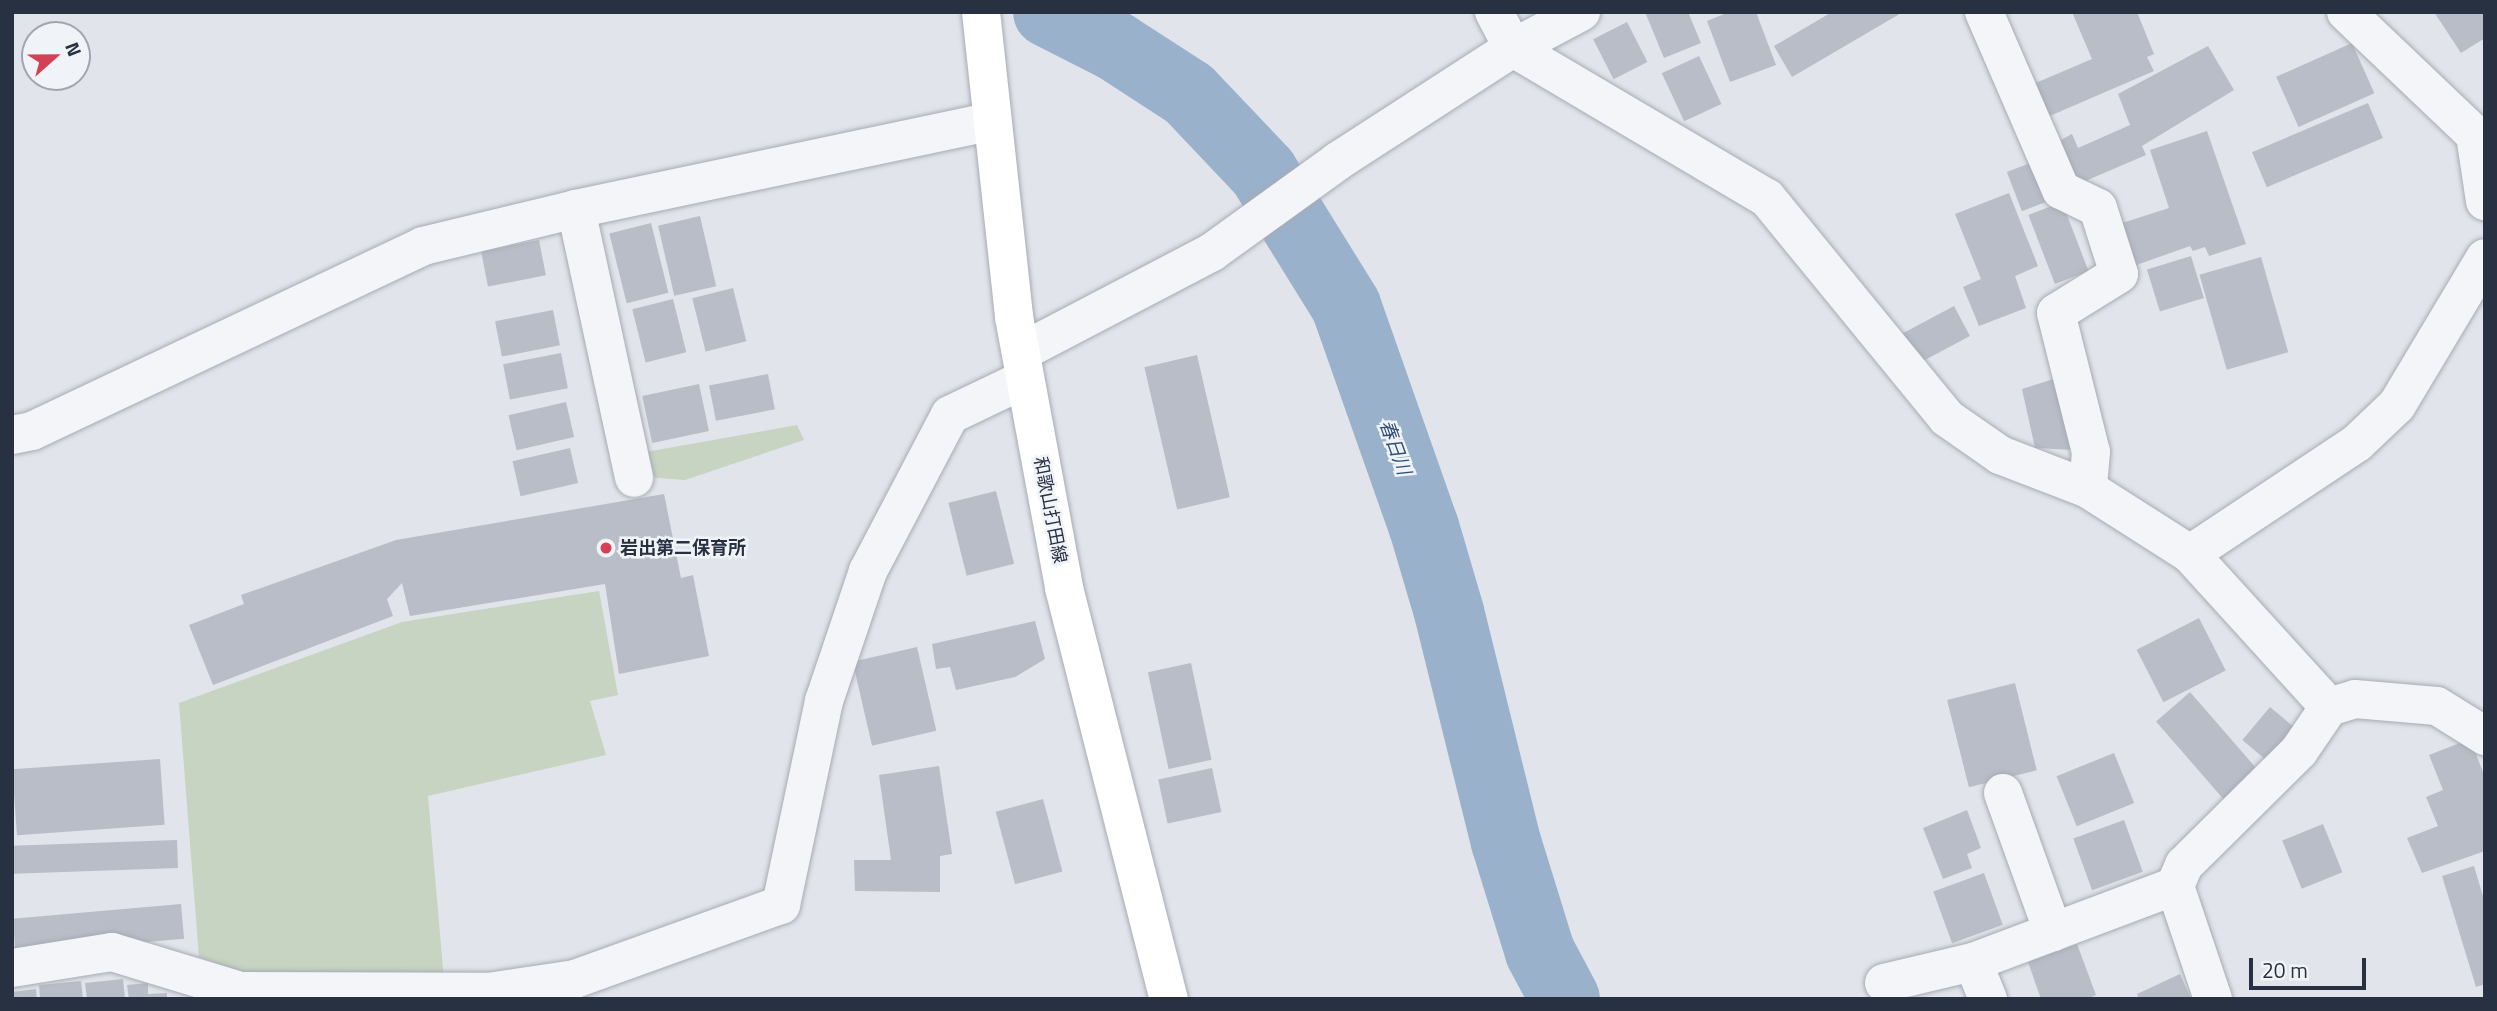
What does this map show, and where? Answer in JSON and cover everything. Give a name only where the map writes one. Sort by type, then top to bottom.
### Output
[{"type":"main road","name":"和歌山打田線","points":[[981,12],[1023,366],[1064,588],[1170,999]]},
{"type":"street","points":[[1494,12],[1513,48],[1767,198],[1947,418],[2000,455],[2088,489],[2190,554],[2329,707]]},
{"type":"street","points":[[12,968],[112,952],[240,991],[488,992],[575,979],[781,905],[824,701],[868,571],[950,415],[1023,366],[1212,252],[1338,161],[1513,48],[1581,12]]},
{"type":"street","points":[[1984,12],[2061,190],[2098,208],[2119,274],[2056,313],[2091,452],[2088,489]]},
{"type":"street","points":[[2346,12],[2475,135],[2485,201]]},
{"type":"street","points":[[12,435],[32,432],[423,246],[576,209],[992,121]]},
{"type":"street","points":[[576,209],[635,478]]},
{"type":"street","points":[[2190,554],[2357,443],[2396,405],[2485,258]]},
{"type":"street","points":[[2213,999],[2175,886],[2184,865],[2299,751],[2329,707],[2355,699],[2437,706],[2485,736]]},
{"type":"street","points":[[2003,793],[2053,932]]},
{"type":"street","points":[[1884,983],[1973,962],[2175,886]]},
{"type":"street","points":[[1973,962],[1987,999]]},
{"type":"green space","points":[[797,425],[804,440],[685,480],[646,477],[640,453]]},
{"type":"green space","points":[[599,591],[618,695],[590,701],[606,755],[428,796],[444,980],[252,976],[199,957],[179,703],[402,622]]},
{"type":"building","points":[[1645,12],[1688,12],[1701,43],[1664,58]]},
{"type":"building","points":[[1729,12],[1756,12],[1776,65],[1730,82],[1707,21]]},
{"type":"building","points":[[1832,12],[1903,12],[1792,77],[1774,46]]},
{"type":"building","points":[[2072,12],[2137,12],[2154,54],[2147,57],[2154,71],[2045,118],[2031,85],[2092,59]]},
{"type":"building","points":[[2434,12],[2485,12],[2485,38],[2461,53]]},
{"type":"building","points":[[1627,22],[1647,62],[1614,79],[1593,39]]},
{"type":"building","points":[[2352,43],[2374,93],[2299,127],[2276,77]]},
{"type":"building","points":[[2208,46],[2234,90],[2142,146],[2146,155],[2076,185],[2055,143],[2072,134],[2078,148],[2130,125],[2118,94]]},
{"type":"building","points":[[1699,56],[1721,104],[1684,121],[1662,73]]},
{"type":"building","points":[[2368,103],[2383,138],[2267,187],[2252,152]]},
{"type":"building","points":[[2207,131],[2246,244],[2209,256],[2205,247],[2193,251],[2190,246],[2131,267],[2116,225],[2169,208],[2150,150]]},
{"type":"building","points":[[2033,162],[2048,201],[2022,211],[2007,172]]},
{"type":"building","points":[[2009,193],[2038,266],[2015,276],[2026,308],[1979,326],[1963,287],[1981,279],[1955,214]]},
{"type":"building","points":[[2062,202],[2089,271],[2055,284],[2028,215]]},
{"type":"building","points":[[700,216],[716,286],[674,296],[658,226]]},
{"type":"building","points":[[651,223],[668,293],[627,303],[609,233]]},
{"type":"building","points":[[539,240],[546,275],[488,287],[481,251]]},
{"type":"building","points":[[2191,256],[2204,298],[2160,312],[2147,269]]},
{"type":"building","points":[[2261,257],[2288,352],[2227,370],[2199,275]]},
{"type":"building","points":[[733,288],[746,341],[706,352],[692,298]]},
{"type":"building","points":[[673,299],[686,352],[646,363],[632,309]]},
{"type":"building","points":[[1954,306],[1970,336],[1917,364],[1901,334]]},
{"type":"building","points":[[553,310],[560,345],[502,357],[495,321]]},
{"type":"building","points":[[561,353],[568,388],[510,400],[503,364]]},
{"type":"building","points":[[1197,355],[1230,497],[1177,509],[1144,367]]},
{"type":"building","points":[[768,374],[775,409],[716,421],[709,385]]},
{"type":"building","points":[[2057,378],[2074,450],[2035,448],[2022,389]]},
{"type":"building","points":[[699,384],[709,431],[652,443],[642,396]]},
{"type":"building","points":[[566,402],[574,437],[517,450],[509,415]]},
{"type":"building","points":[[570,448],[578,483],[521,496],[513,461]]},
{"type":"building","points":[[996,491],[1014,564],[967,576],[948,503]]},
{"type":"building","points":[[664,494],[681,578],[693,575],[709,656],[619,674],[605,584],[410,616],[402,583],[387,599],[393,616],[213,685],[189,625],[244,604],[241,595],[396,540]]},
{"type":"building","points":[[2199,618],[2226,671],[2163,702],[2137,650]]},
{"type":"building","points":[[1035,621],[1045,659],[1015,677],[956,690],[950,667],[936,669],[932,644]]},
{"type":"building","points":[[917,647],[936,731],[872,746],[853,662]]},
{"type":"building","points":[[1191,663],[1212,760],[1169,769],[1148,672]]},
{"type":"building","points":[[2015,683],[2037,770],[1969,787],[1947,700]]},
{"type":"building","points":[[2190,692],[2258,770],[2224,799],[2156,722]]},
{"type":"building","points":[[2270,707],[2297,729],[2269,762],[2242,740]]},
{"type":"building","points":[[2470,739],[2485,777],[2485,851],[2422,873],[2407,838],[2438,826],[2426,797],[2443,790],[2429,755]]},
{"type":"building","points":[[2114,753],[2134,803],[2077,826],[2057,776]]},
{"type":"building","points":[[160,759],[165,825],[17,835],[12,769]]},
{"type":"building","points":[[939,766],[952,854],[940,856],[940,892],[855,891],[854,860],[891,860],[879,775]]},
{"type":"building","points":[[1212,768],[1221,812],[1168,823],[1158,779]]},
{"type":"building","points":[[1043,799],[1062,871],[1015,884],[996,812]]},
{"type":"building","points":[[1967,810],[1981,848],[1967,854],[1972,868],[1943,879],[1923,828]]},
{"type":"building","points":[[2124,820],[2143,872],[2092,890],[2073,838]]},
{"type":"building","points":[[2323,824],[2342,872],[2302,889],[2282,840]]},
{"type":"building","points":[[177,840],[178,868],[13,874],[12,846]]},
{"type":"building","points":[[2474,866],[2485,903],[2485,984],[2476,987],[2442,876]]},
{"type":"building","points":[[1984,873],[2003,925],[1952,943],[1933,891]]},
{"type":"building","points":[[181,904],[184,939],[16,954],[13,919]]},
{"type":"building","points":[[2077,944],[2096,995],[2087,999],[2041,999],[2028,962]]},
{"type":"building","points":[[2180,974],[2191,999],[2139,999],[2137,994]]},
{"type":"building","points":[[123,979],[125,999],[87,999],[85,983]]},
{"type":"building","points":[[81,981],[83,999],[40,999],[39,985]]},
{"type":"building","points":[[148,983],[148,994],[167,993],[167,999],[129,999],[127,985]]},
{"type":"building","points":[[36,989],[37,999],[12,999],[12,992]]},
{"type":"waterway","name":"春日川","points":[[1048,12],[1115,46],[1189,94],[1263,172],[1346,306],[1424,527],[1449,612],[1506,842],[1540,952],[1565,999]]},
{"type":"place","name":"岩出第二保育所","points":[[606,548]]}]
